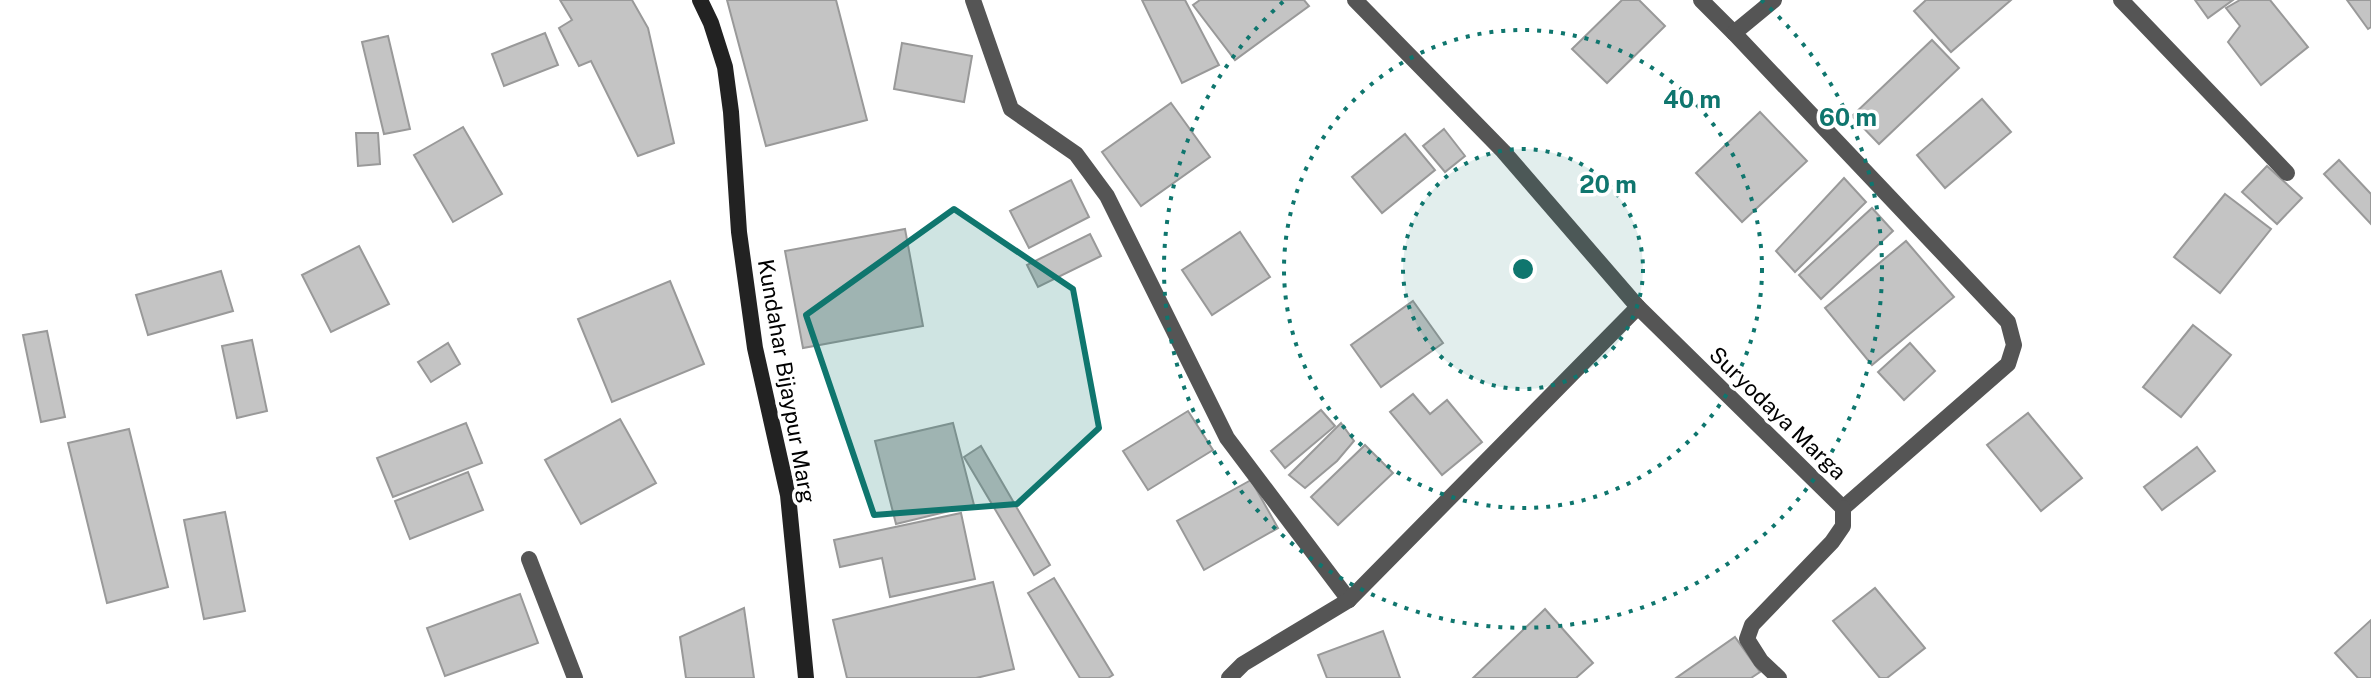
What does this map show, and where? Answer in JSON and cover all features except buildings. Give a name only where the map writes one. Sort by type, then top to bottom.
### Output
[{"type":"main road","name":"Kundahar Bijaypur Marg","points":[[700,0],[725,67],[739,232],[755,348],[788,495],[806,678]]},
{"type":"street","points":[[973,0],[1011,109],[1076,154],[1107,196],[1227,438],[1349,600]]},
{"type":"street","name":"Suryodaya Marga","points":[[1355,0],[1503,151],[1638,307],[1843,508],[2008,364],[2014,345],[2008,322],[1701,0]]},
{"type":"street","points":[[1734,33],[1774,0]]},
{"type":"street","points":[[2121,0],[2287,173]]},
{"type":"street","points":[[1229,678],[1243,664],[1349,600],[1638,307]]},
{"type":"street","points":[[1779,678],[1761,661],[1747,639],[1752,625],[1832,542],[1843,526],[1843,508]]},
{"type":"street","points":[[529,559],[575,678]]},
{"type":"highlighted area","points":[[954,209],[1073,289],[1099,428],[1017,504],[874,515],[806,315]]}]
